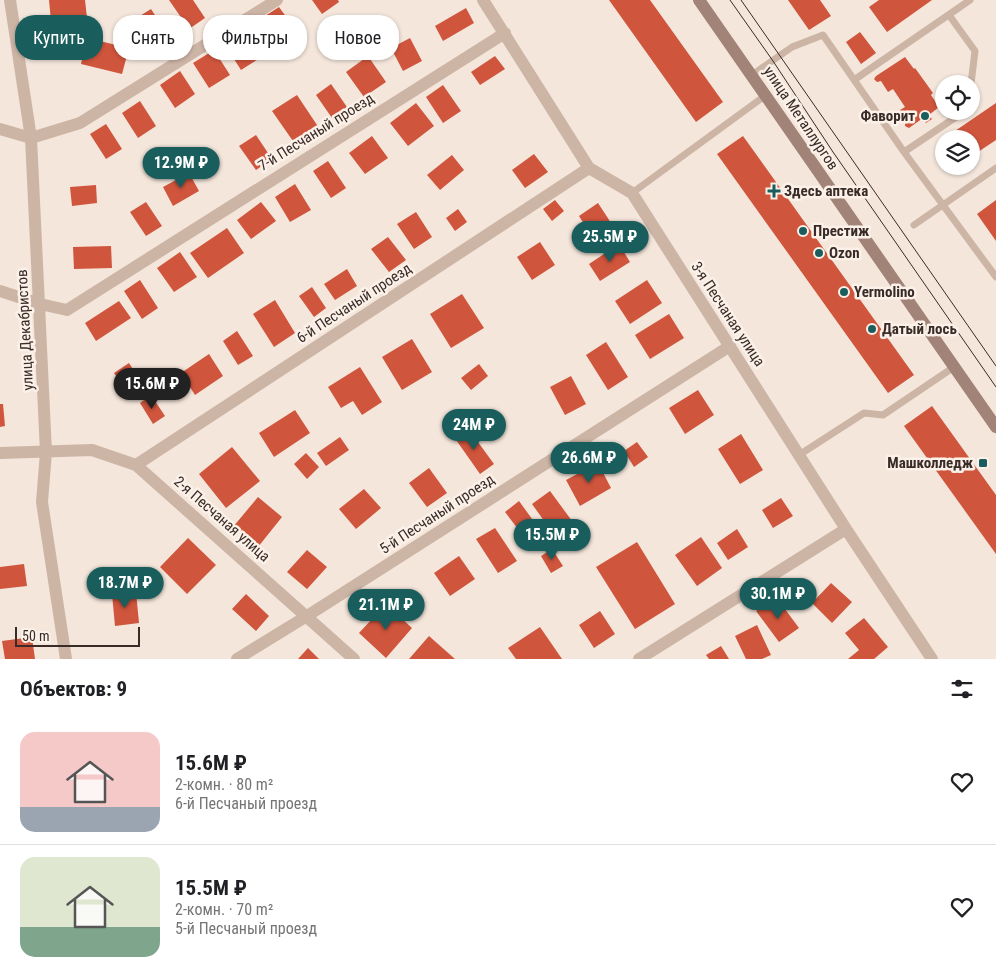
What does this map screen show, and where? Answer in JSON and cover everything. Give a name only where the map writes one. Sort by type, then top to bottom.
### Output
[{"type":"main road","name":"улица Металлургов","points":[[699,0],[996,427]]},
{"type":"street","name":"улица Декабристов","points":[[10,0],[31,138],[46,452],[42,502],[66,659]]},
{"type":"street","points":[[0,129],[31,138],[80,123],[277,0]]},
{"type":"street","name":"3-я Песчаная улица","points":[[483,0],[505,32],[589,168],[632,194],[932,659]]},
{"type":"street","name":"7-й Песчаный проезд","points":[[0,292],[67,310],[505,32]]},
{"type":"street","name":"6-й Песчаный проезд","points":[[136,466],[589,168]]},
{"type":"street","name":"5-й Песчаный проезд","points":[[237,659],[730,346]]},
{"type":"street","name":"2-я Песчаная улица","points":[[0,452],[92,450],[136,466],[354,659]]},
{"type":"street","points":[[639,659],[846,528]]},
{"type":"lane","points":[[854,80],[970,0]]},
{"type":"lane","points":[[949,15],[975,51],[972,75]]},
{"type":"lane","points":[[752,75],[792,47],[823,35],[904,152],[996,277]]},
{"type":"lane","points":[[632,194],[766,95]]},
{"type":"lane","points":[[904,152],[952,120]]},
{"type":"lane","points":[[914,225],[996,168]]},
{"type":"lane","points":[[799,455],[864,413],[883,415],[954,367]]},
{"type":"building","points":[[49,0],[85,0],[87,15],[50,15]]},
{"type":"building","points":[[169,0],[193,0],[203,15],[203,19],[193,26],[193,15],[179,15]]},
{"type":"building","points":[[312,0],[338,0],[339,2],[322,14]]},
{"type":"building","points":[[609,0],[650,0],[723,102],[696,122]]},
{"type":"building","points":[[788,0],[820,0],[831,16],[809,30]]},
{"type":"building","points":[[879,0],[932,0],[887,32],[869,7]]},
{"type":"building","points":[[279,7],[285,15],[267,15]]},
{"type":"building","points":[[466,8],[474,23],[443,41],[435,26]]},
{"type":"building","points":[[151,9],[155,15],[141,15]]},
{"type":"building","points":[[860,32],[876,53],[861,64],[846,42]]},
{"type":"building","points":[[410,38],[422,61],[403,71],[397,60],[399,60],[399,44]]},
{"type":"building","points":[[103,42],[113,44],[113,60],[126,60],[122,74],[81,64],[82,60],[103,60]]},
{"type":"building","points":[[495,56],[505,69],[480,85],[471,72]]},
{"type":"building","points":[[203,57],[203,60],[220,60],[230,75],[209,88],[193,63]]},
{"type":"building","points":[[905,57],[933,93],[931,95],[935,101],[935,110],[929,115],[932,119],[926,123],[923,118],[909,128],[905,126],[908,121],[900,110],[905,107],[893,89],[888,92],[881,81],[877,82],[874,79]]},
{"type":"building","points":[[235,60],[257,60],[241,70]]},
{"type":"building","points":[[362,60],[371,60],[386,82],[364,97],[346,72]]},
{"type":"building","points":[[180,71],[195,94],[175,108],[160,85]]},
{"type":"building","points":[[331,84],[347,107],[332,118],[316,95]]},
{"type":"building","points":[[443,85],[461,111],[443,123],[426,97]]},
{"type":"building","points":[[297,95],[319,128],[295,144],[272,111]]},
{"type":"building","points":[[140,101],[156,126],[138,138],[122,113]]},
{"type":"building","points":[[416,103],[434,126],[408,146],[390,123]]},
{"type":"building","points":[[996,103],[996,140],[980,151],[980,130],[956,130],[971,120],[980,120],[980,114]]},
{"type":"building","points":[[106,124],[122,149],[106,159],[90,134]]},
{"type":"building","points":[[256,135],[272,159],[256,170],[239,146]]},
{"type":"building","points":[[372,136],[388,158],[365,174],[349,153]]},
{"type":"building","points":[[743,136],[914,375],[888,393],[717,154]]},
{"type":"building","points":[[534,154],[548,172],[525,188],[512,170]]},
{"type":"building","points":[[452,155],[464,170],[440,190],[427,175]]},
{"type":"building","points":[[328,161],[346,188],[331,198],[313,171]]},
{"type":"building","points":[[189,173],[199,191],[173,206],[163,187]]},
{"type":"building","points":[[295,184],[311,210],[290,222],[275,197]]},
{"type":"building","points":[[96,185],[97,203],[72,206],[70,187]]},
{"type":"building","points":[[555,200],[564,211],[552,221],[543,209]]},
{"type":"building","points":[[996,200],[996,241],[977,214]]},
{"type":"building","points":[[146,202],[162,226],[146,236],[130,212]]},
{"type":"building","points":[[261,202],[276,221],[251,239],[237,220]]},
{"type":"building","points":[[598,203],[617,232],[597,245],[579,216]]},
{"type":"building","points":[[458,209],[467,222],[455,231],[446,218]]},
{"type":"building","points":[[416,212],[432,237],[414,249],[397,224]]},
{"type":"building","points":[[227,228],[244,253],[208,278],[190,253]]},
{"type":"building","points":[[388,237],[406,260],[389,272],[371,249]]},
{"type":"building","points":[[540,242],[555,265],[532,280],[517,257]]},
{"type":"building","points":[[619,244],[630,262],[600,281],[589,264]]},
{"type":"building","points":[[111,246],[112,268],[74,269],[73,247]]},
{"type":"building","points":[[180,252],[197,277],[174,292],[157,268]]},
{"type":"building","points":[[347,269],[357,286],[335,300],[324,284]]},
{"type":"building","points":[[140,280],[158,308],[142,319],[124,291]]},
{"type":"building","points":[[647,280],[662,303],[630,324],[615,301]]},
{"type":"building","points":[[312,287],[326,308],[314,317],[299,296]]},
{"type":"building","points":[[462,294],[484,328],[451,348],[430,314]]},
{"type":"building","points":[[275,300],[295,333],[274,347],[253,314]]},
{"type":"building","points":[[119,301],[131,318],[96,341],[85,323]]},
{"type":"building","points":[[669,314],[684,338],[650,359],[635,335]]},
{"type":"building","points":[[237,331],[253,356],[238,365],[223,341]]},
{"type":"building","points":[[412,339],[432,372],[402,390],[382,357]]},
{"type":"building","points":[[606,342],[628,377],[608,390],[586,355]]},
{"type":"building","points":[[209,354],[223,376],[195,395],[181,373]]},
{"type":"building","points":[[129,363],[138,377],[123,386],[114,373]]},
{"type":"building","points":[[479,364],[488,376],[471,390],[461,378]]},
{"type":"building","points":[[360,367],[382,402],[362,415],[353,401],[341,408],[328,387]]},
{"type":"building","points":[[571,376],[586,404],[565,415],[550,387]]},
{"type":"building","points":[[698,390],[714,415],[685,434],[669,408]]},
{"type":"building","points":[[151,395],[165,416],[153,424],[140,403]]},
{"type":"building","points":[[0,404],[3,404],[5,426],[0,427]]},
{"type":"building","points":[[932,406],[996,495],[996,554],[904,426]]},
{"type":"building","points":[[295,410],[310,433],[274,457],[259,433]]},
{"type":"building","points":[[467,427],[494,464],[480,474],[454,437]]},
{"type":"building","points":[[741,434],[763,470],[740,484],[718,449]]},
{"type":"building","points":[[340,437],[349,450],[326,466],[317,453]]},
{"type":"building","points":[[637,442],[648,457],[634,467],[624,451]]},
{"type":"building","points":[[232,447],[260,481],[226,508],[199,474]]},
{"type":"building","points":[[306,453],[319,467],[307,479],[294,464]]},
{"type":"building","points":[[598,463],[611,488],[580,506],[566,480]]},
{"type":"building","points":[[429,468],[447,493],[427,507],[409,483]]},
{"type":"building","points":[[364,489],[381,508],[356,529],[339,509]]},
{"type":"building","points":[[550,491],[575,525],[557,539],[532,504]]},
{"type":"building","points":[[258,497],[282,517],[258,547],[233,527]]},
{"type":"building","points":[[781,498],[793,516],[773,528],[762,510]]},
{"type":"building","points":[[519,501],[535,523],[521,533],[505,512]]},
{"type":"building","points":[[495,528],[517,561],[498,573],[476,539]]},
{"type":"building","points":[[737,529],[748,547],[728,560],[717,543]]},
{"type":"building","points":[[701,537],[722,568],[697,586],[675,555]]},
{"type":"building","points":[[188,538],[216,565],[187,594],[160,567]]},
{"type":"building","points":[[637,542],[675,604],[635,629],[596,567]]},
{"type":"building","points":[[552,549],[563,566],[551,573],[541,556]]},
{"type":"building","points":[[307,550],[327,567],[307,589],[287,572]]},
{"type":"building","points":[[459,556],[475,579],[450,596],[434,573]]},
{"type":"building","points":[[24,564],[27,586],[0,589],[0,567]]},
{"type":"building","points":[[831,583],[852,602],[832,623],[812,603]]},
{"type":"building","points":[[136,592],[139,623],[115,626],[112,594]]},
{"type":"building","points":[[246,594],[269,616],[256,631],[232,609]]},
{"type":"building","points":[[776,597],[799,628],[779,642],[756,611]]},
{"type":"building","points":[[386,604],[412,628],[386,658],[359,633]]},
{"type":"building","points":[[600,611],[615,634],[594,648],[579,625]]},
{"type":"building","points":[[864,618],[888,647],[874,659],[848,659],[859,650],[845,633]]},
{"type":"building","points":[[757,625],[771,655],[762,659],[746,659],[735,636]]},
{"type":"building","points":[[540,627],[562,659],[516,659],[508,648]]},
{"type":"building","points":[[429,636],[455,659],[409,659]]},
{"type":"building","points":[[32,637],[35,659],[5,659],[2,641]]},
{"type":"building","points":[[721,646],[729,659],[709,659],[706,655]]},
{"type":"building","points":[[308,648],[319,659],[298,659]]},
{"type":"tram line","points":[[730,0],[996,387]]},
{"type":"tram line","points":[[741,0],[996,366]]},
{"type":"place","name":"Фаворит","points":[[925,116]]},
{"type":"place","name":"Здесь аптека","points":[[774,191]]},
{"type":"place","name":"Престиж","points":[[803,231]]},
{"type":"place","name":"Ozon","points":[[819,253]]},
{"type":"place","name":"Yermolino","points":[[844,292]]},
{"type":"place","name":"Датый лось","points":[[872,329]]},
{"type":"place","name":"Машколледж","points":[[983,463]]}]
